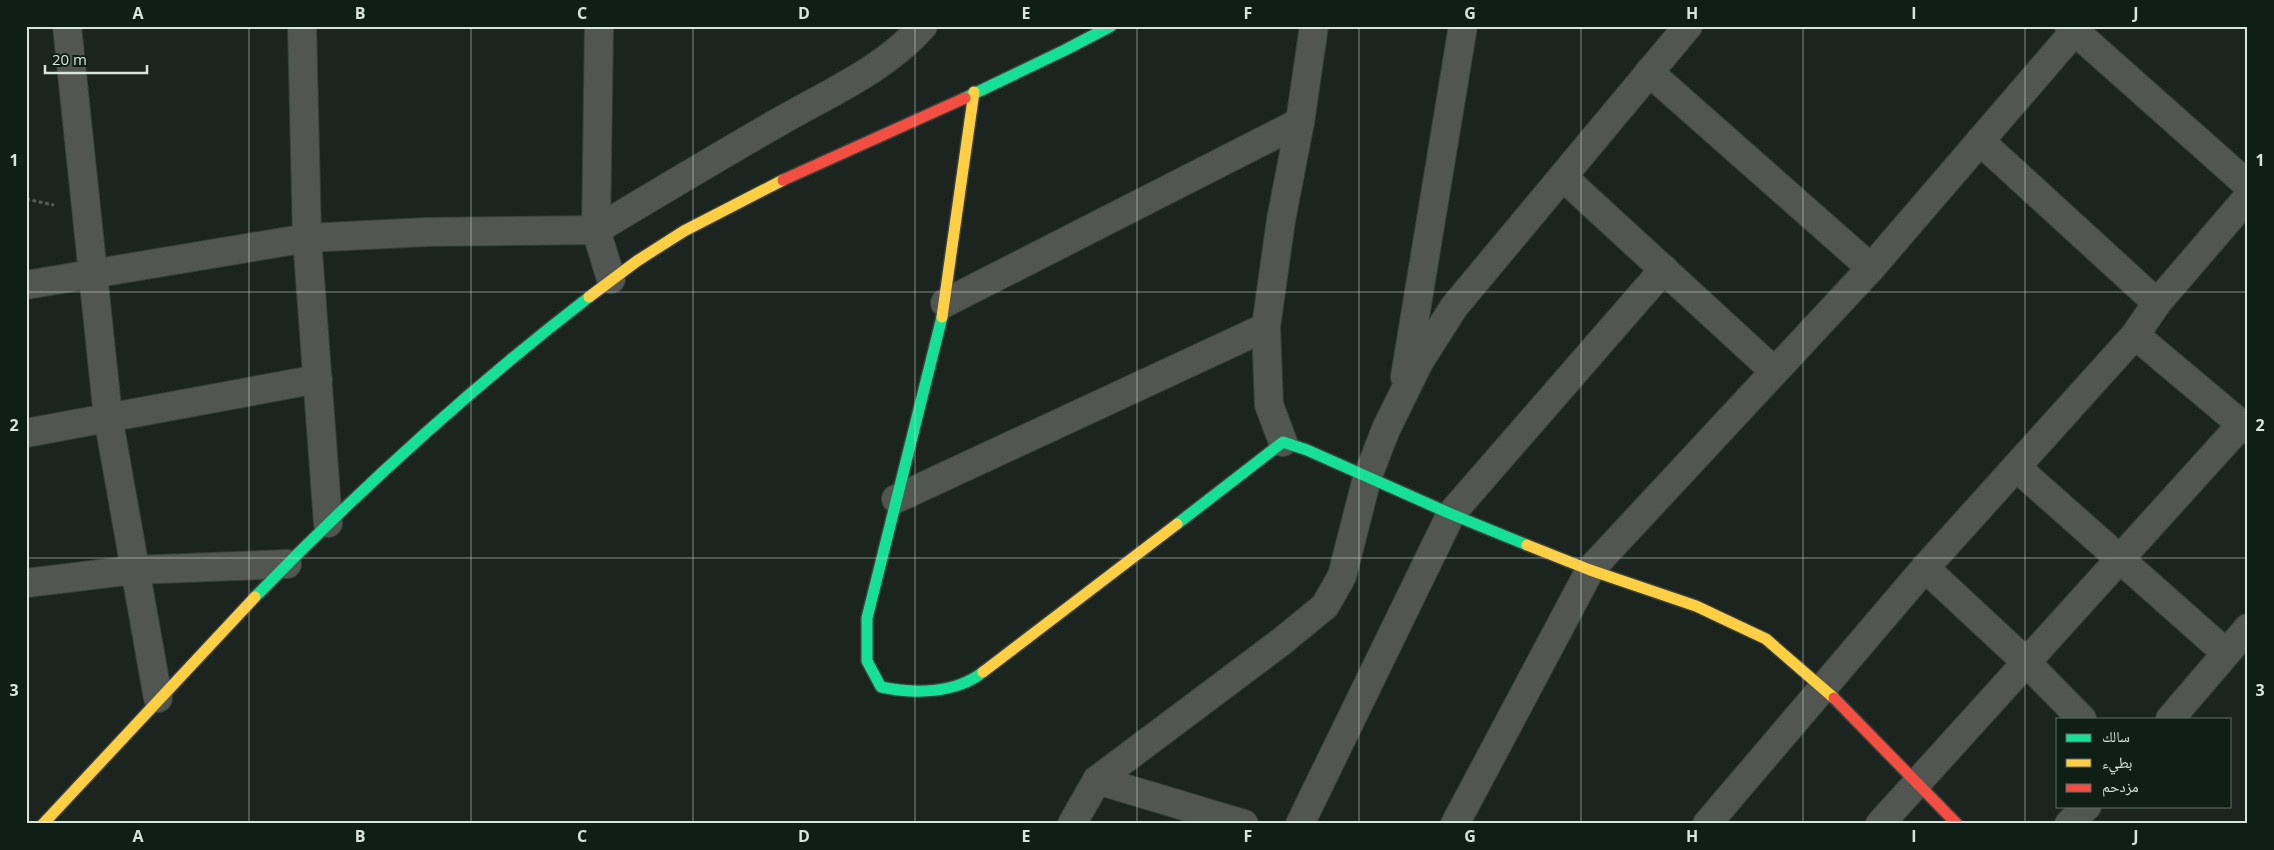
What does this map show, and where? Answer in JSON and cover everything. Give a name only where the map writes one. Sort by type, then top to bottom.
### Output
[{"type":"street","points":[[67,26],[108,417],[158,698]]},
{"type":"street","points":[[302,26],[307,238],[328,523]]},
{"type":"street","points":[[599,26],[596,230],[611,279]]},
{"type":"street","points":[[26,285],[307,238],[427,232],[596,230],[778,122],[860,77],[912,38],[923,26]]},
{"type":"street","points":[[48,822],[158,698],[328,523],[466,395],[611,279],[678,234],[765,189],[866,140],[1077,45],[1111,26]]},
{"type":"street","points":[[1283,442],[1269,405],[1266,327],[1281,220],[1300,122],[1314,26]]},
{"type":"street","points":[[1401,400],[1463,26]]},
{"type":"street","points":[[1072,824],[1097,780],[1326,606],[1342,576],[1367,478],[1386,429],[1420,362],[1454,307],[1688,26]]},
{"type":"street","points":[[1455,824],[1590,570],[1871,268],[2074,28],[2248,184]]},
{"type":"street","points":[[1649,72],[1871,268]]},
{"type":"street","points":[[974,92],[945,303],[867,618],[867,661],[881,686],[906,693],[930,692],[976,678],[1283,442]]},
{"type":"street","points":[[945,303],[1300,122]]},
{"type":"street","points":[[1980,141],[2157,303]]},
{"type":"street","points":[[1563,177],[1774,371]]},
{"type":"street","points":[[1707,824],[1825,688],[1925,568],[2135,335],[2157,303],[2248,197]]},
{"type":"street","points":[[1300,824],[1451,514],[1664,269]]},
{"type":"street","points":[[896,499],[1266,327]]},
{"type":"street","points":[[1880,824],[2119,559],[2244,427],[2135,335]]},
{"type":"street","points":[[26,433],[318,379]]},
{"type":"street","points":[[1283,442],[1307,450],[1451,514],[1590,570],[1696,606],[1766,639],[1825,688],[1918,782],[1956,824]]},
{"type":"street","points":[[2016,467],[2226,653]]},
{"type":"street","points":[[26,583],[134,570],[287,564]]},
{"type":"street","points":[[1925,568],[2026,662],[2081,718]]},
{"type":"street","points":[[2171,718],[2248,628]]},
{"type":"street","points":[[1097,780],[1240,823]]},
{"type":"street","points":[[2069,824],[2085,808]]},
{"type":"traffic: fast","points":[[965,98],[1111,26]]},
{"type":"traffic: fast","points":[[255,597],[335,517],[459,403],[589,297]]},
{"type":"traffic: fast","points":[[942,317],[867,618],[867,661],[881,687],[907,691],[934,690],[960,685],[983,672]]},
{"type":"traffic: fast","points":[[1177,524],[1283,442],[1307,450],[1451,514],[1527,545]]},
{"type":"traffic: slow","points":[[942,317],[974,92]]},
{"type":"traffic: slow","points":[[589,297],[637,261],[684,231],[783,180]]},
{"type":"traffic: slow","points":[[983,672],[1177,524]]},
{"type":"traffic: slow","points":[[1527,545],[1590,570],[1696,606],[1766,639],[1834,698]]},
{"type":"traffic: slow","points":[[43,824],[255,597]]},
{"type":"traffic: jam","points":[[783,180],[965,98]]},
{"type":"traffic: jam","points":[[1834,698],[1957,824]]}]
